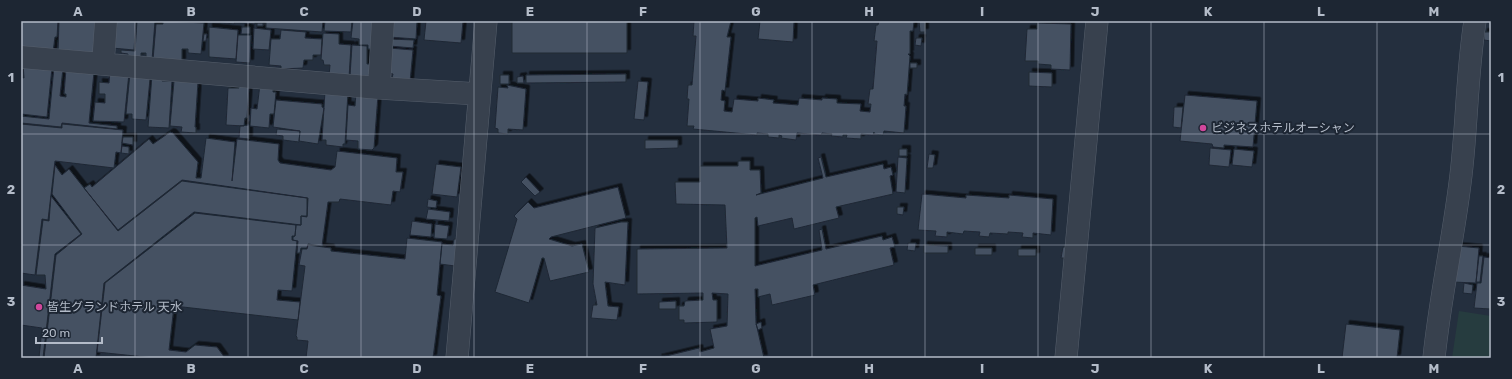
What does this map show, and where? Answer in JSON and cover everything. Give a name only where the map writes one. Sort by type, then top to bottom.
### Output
[{"type":"street","points":[[103,64],[106,21]]},
{"type":"street","points":[[379,88],[383,21]]},
{"type":"street","points":[[457,358],[486,21]]},
{"type":"street","points":[[1066,358],[1097,21]]},
{"type":"street","points":[[1434,358],[1439,311],[1461,176],[1469,60],[1474,21]]},
{"type":"street","points":[[21,57],[379,88],[479,94]]},
{"type":"green space","points":[[1459,311],[1491,316],[1491,358],[1452,358]]},
{"type":"building","points":[[21,21],[58,21],[57,37],[55,37],[53,52],[21,50]]},
{"type":"building","points":[[59,21],[100,21],[93,55],[58,53]]},
{"type":"building","points":[[114,21],[136,21],[134,50],[112,48]]},
{"type":"building","points":[[137,21],[155,21],[152,60],[146,60],[146,53],[141,53],[141,57],[128,58],[128,54],[121,53],[121,50],[135,51]]},
{"type":"building","points":[[163,21],[204,23],[201,54],[188,53],[188,49],[182,49],[182,62],[153,60],[156,24],[163,24]]},
{"type":"building","points":[[207,21],[235,21],[234,24]]},
{"type":"building","points":[[255,21],[255,24],[235,22]]},
{"type":"building","points":[[266,21],[323,21],[322,32],[266,28]]},
{"type":"building","points":[[325,21],[352,21],[351,32],[324,31]]},
{"type":"building","points":[[353,21],[376,21],[373,49],[368,49],[368,45],[359,45],[359,39],[351,38]]},
{"type":"building","points":[[390,21],[417,21],[416,39],[389,37]]},
{"type":"building","points":[[426,21],[463,21],[461,43],[424,40]]},
{"type":"building","points":[[512,21],[627,22],[627,53],[512,53]]},
{"type":"building","points":[[694,21],[731,21],[727,37],[731,37],[725,91],[722,90],[721,100],[725,101],[724,111],[732,112],[734,99],[758,101],[758,98],[774,100],[773,103],[798,105],[799,98],[822,100],[822,98],[837,99],[837,103],[861,104],[860,111],[870,112],[871,104],[868,104],[870,89],[873,89],[877,41],[874,41],[876,25],[878,25],[879,21],[914,21],[913,31],[910,31],[907,95],[905,94],[904,106],[906,106],[904,133],[884,131],[883,135],[874,134],[874,132],[873,135],[861,134],[861,139],[846,138],[847,135],[843,135],[843,137],[831,136],[832,134],[822,133],[821,135],[797,133],[796,140],[781,138],[782,136],[779,135],[779,138],[768,137],[768,134],[757,133],[757,135],[693,129],[694,126],[687,126],[689,99],[687,99],[688,85],[692,85],[696,36],[693,36]]},
{"type":"building","points":[[760,21],[794,21],[793,42],[758,39]]},
{"type":"building","points":[[919,21],[925,21],[925,32],[920,32]]},
{"type":"building","points":[[257,23],[263,23],[263,26],[257,26]]},
{"type":"building","points":[[1037,23],[1071,24],[1070,70],[1051,69],[1051,65],[1038,64],[1038,61],[1025,61],[1027,29],[1037,29]]},
{"type":"building","points":[[209,27],[238,30],[236,59],[209,57]]},
{"type":"building","points":[[242,27],[250,27],[250,34],[241,34]]},
{"type":"building","points":[[254,28],[271,30],[269,50],[253,49]]},
{"type":"building","points":[[281,30],[306,32],[305,38],[322,39],[321,55],[313,55],[313,60],[304,60],[303,68],[281,69],[281,66],[269,65],[271,39],[280,39]]},
{"type":"building","points":[[1484,32],[1491,32],[1491,41],[1484,40]]},
{"type":"building","points":[[323,33],[339,34],[339,44],[351,45],[349,78],[329,76],[330,65],[324,65],[323,60],[321,60]]},
{"type":"building","points":[[204,34],[207,34],[206,41],[203,41]]},
{"type":"building","points":[[238,35],[251,35],[250,63],[236,62]]},
{"type":"building","points":[[916,38],[922,38],[921,46],[915,45]]},
{"type":"building","points":[[389,39],[414,40],[413,48],[389,46]]},
{"type":"building","points":[[352,45],[367,46],[367,64],[371,64],[371,71],[367,78],[350,76]]},
{"type":"building","points":[[389,48],[413,50],[410,82],[392,78],[393,74],[388,73]]},
{"type":"building","points":[[910,63],[917,63],[917,68],[910,68]]},
{"type":"building","points":[[23,64],[52,68],[47,117],[21,114],[21,77],[24,78]]},
{"type":"building","points":[[54,67],[63,68],[60,96],[66,97],[66,94],[64,94],[66,69],[94,72],[89,123],[117,126],[117,129],[62,123],[61,127],[21,123],[21,116],[49,119]]},
{"type":"building","points":[[110,71],[129,73],[124,122],[93,121],[95,102],[105,103],[105,94],[99,94],[99,82],[109,83]]},
{"type":"building","points":[[1029,72],[1052,73],[1052,87],[1029,86]]},
{"type":"building","points":[[130,73],[150,79],[146,120],[132,119],[132,114],[126,114]]},
{"type":"building","points":[[626,74],[626,82],[526,83],[526,75]]},
{"type":"building","points":[[152,75],[162,76],[162,81],[172,81],[169,128],[148,127]]},
{"type":"building","points":[[500,75],[509,75],[509,84],[500,84]]},
{"type":"building","points":[[523,76],[524,83],[517,83],[517,77]]},
{"type":"building","points":[[174,81],[198,82],[195,127],[196,133],[181,132],[182,127],[170,126]]},
{"type":"building","points":[[638,81],[648,82],[644,120],[634,119]]},
{"type":"building","points":[[260,84],[273,86],[273,92],[276,92],[274,114],[270,114],[269,128],[250,126],[251,108],[257,109]]},
{"type":"building","points":[[507,85],[526,89],[523,130],[508,129],[508,134],[498,133],[498,129],[495,128],[498,87],[508,88]]},
{"type":"building","points":[[239,86],[249,86],[247,118],[245,118],[244,126],[226,125],[228,88],[239,88]]},
{"type":"building","points":[[325,91],[348,92],[345,144],[343,144],[343,147],[326,145],[326,140],[322,140]]},
{"type":"building","points":[[356,93],[378,95],[374,148],[372,150],[358,149],[358,141],[346,140],[348,105],[355,106]]},
{"type":"building","points":[[1185,95],[1257,101],[1253,147],[1224,145],[1224,148],[1213,147],[1212,144],[1180,141]]},
{"type":"building","points":[[276,100],[322,104],[322,107],[324,108],[318,144],[299,141],[300,131],[273,127]]},
{"type":"building","points":[[1174,107],[1183,107],[1181,128],[1173,127]]},
{"type":"building","points":[[21,124],[62,128],[62,124],[123,130],[121,153],[116,152],[114,168],[55,161],[48,220],[42,219],[35,275],[21,273]]},
{"type":"building","points":[[249,125],[249,139],[239,138],[240,126]]},
{"type":"building","points":[[277,129],[300,131],[299,142],[283,140],[283,136],[276,135]]},
{"type":"building","points":[[170,132],[173,133],[198,162],[196,178],[201,178],[206,138],[235,142],[232,181],[237,139],[279,144],[278,160],[280,163],[331,170],[335,167],[337,151],[397,158],[396,172],[403,172],[400,192],[393,191],[391,205],[340,199],[339,202],[328,202],[322,246],[308,244],[307,248],[301,248],[300,253],[297,253],[298,241],[293,240],[293,237],[295,236],[296,225],[301,225],[301,216],[307,217],[308,198],[182,180],[118,230],[84,188],[90,184],[92,187],[149,139],[153,144]]},
{"type":"building","points":[[123,137],[133,137],[133,145],[122,143]]},
{"type":"building","points":[[645,140],[678,140],[678,148],[645,149]]},
{"type":"building","points":[[122,146],[129,147],[129,154],[121,153]]},
{"type":"building","points":[[1210,148],[1231,150],[1229,167],[1209,165]]},
{"type":"building","points":[[899,149],[907,149],[907,156],[899,156]]},
{"type":"building","points":[[1234,149],[1254,151],[1252,167],[1232,165]]},
{"type":"building","points":[[929,154],[935,155],[933,168],[927,168]]},
{"type":"building","points":[[821,157],[826,177],[883,164],[884,169],[891,167],[893,175],[890,176],[893,194],[836,207],[839,218],[794,229],[792,218],[758,226],[757,217],[755,218],[755,266],[822,250],[819,230],[822,229],[826,249],[882,236],[883,240],[892,237],[895,247],[890,248],[894,265],[813,285],[815,295],[772,305],[770,294],[758,297],[758,289],[755,289],[756,323],[764,358],[658,358],[699,348],[700,352],[714,348],[710,329],[727,326],[728,294],[712,293],[713,300],[717,300],[717,322],[684,323],[684,320],[679,320],[679,306],[684,306],[685,301],[703,300],[703,293],[637,294],[637,249],[727,248],[725,205],[676,204],[675,182],[700,182],[700,166],[738,166],[738,161],[750,161],[750,170],[760,170],[761,193],[756,195],[823,178],[818,158]]},
{"type":"building","points":[[898,157],[907,158],[905,193],[896,192]]},
{"type":"building","points":[[436,164],[461,167],[457,197],[432,194]]},
{"type":"building","points":[[55,165],[62,175],[69,169],[118,231],[182,181],[307,198],[307,216],[301,216],[301,225],[194,212],[104,283],[96,358],[44,358],[56,255],[82,234],[52,194]]},
{"type":"building","points":[[526,177],[540,192],[535,196],[521,182]]},
{"type":"building","points":[[618,187],[626,218],[551,237],[549,239],[572,246],[582,244],[589,272],[550,281],[544,258],[542,258],[529,303],[495,292],[517,219],[514,216],[528,202],[534,208]]},
{"type":"building","points":[[922,194],[966,198],[966,195],[1009,198],[1009,195],[1053,199],[1051,235],[1033,233],[1033,238],[1022,237],[1023,233],[1008,232],[1008,234],[990,233],[989,237],[979,236],[980,232],[964,231],[963,234],[947,232],[947,237],[935,236],[936,231],[918,230]]},
{"type":"building","points":[[51,196],[81,234],[55,254],[43,358],[39,358],[42,328],[21,325],[21,285],[46,289],[45,275],[36,275],[43,220],[49,221]]},
{"type":"building","points":[[428,199],[437,201],[436,208],[427,207]]},
{"type":"building","points":[[897,207],[904,207],[903,215],[897,214]]},
{"type":"building","points":[[428,209],[450,212],[449,221],[426,219]]},
{"type":"building","points":[[195,213],[296,225],[295,236],[292,236],[292,240],[297,241],[292,291],[278,290],[277,300],[300,302],[298,320],[174,306],[169,350],[186,352],[195,345],[217,347],[225,358],[154,358],[97,352],[105,283]]},
{"type":"building","points":[[412,221],[432,224],[431,237],[410,235]]},
{"type":"building","points":[[621,222],[628,222],[625,285],[605,282],[608,306],[619,307],[617,320],[591,318],[593,305],[597,305],[593,284],[595,228]]},
{"type":"building","points":[[435,224],[449,226],[447,239],[434,238]]},
{"type":"building","points":[[407,238],[442,242],[437,295],[441,296],[433,358],[306,358],[308,341],[297,340],[296,336],[305,266],[299,265],[302,249],[307,249],[308,245],[331,248],[331,251],[405,259]]},
{"type":"building","points":[[454,239],[457,239],[455,266],[440,264],[442,244],[453,245]]},
{"type":"building","points":[[908,243],[916,243],[915,251],[907,250]]},
{"type":"building","points":[[924,245],[948,246],[948,253],[924,253]]},
{"type":"building","points":[[1457,246],[1479,248],[1476,283],[1453,282]]},
{"type":"building","points":[[1063,247],[1066,247],[1066,258],[1061,258]]},
{"type":"building","points":[[975,248],[992,248],[992,255],[975,255]]},
{"type":"building","points":[[1018,249],[1036,249],[1036,256],[1018,256]]},
{"type":"building","points":[[1479,256],[1483,256],[1480,282],[1476,282]]},
{"type":"building","points":[[1484,257],[1491,258],[1491,309],[1474,308],[1477,283],[1481,283]]},
{"type":"building","points":[[1464,283],[1473,285],[1472,294],[1463,293]]},
{"type":"building","points":[[676,301],[676,309],[659,309],[659,302]]},
{"type":"building","points":[[761,322],[762,328],[758,330],[756,324]]},
{"type":"building","points":[[1346,324],[1400,330],[1397,358],[1342,358]]},
{"type":"place","name":"ビジネスホテルオーシャン","points":[[1203,128]]},
{"type":"place","name":"皆生グランドホテル 天水","points":[[39,307]]}]
